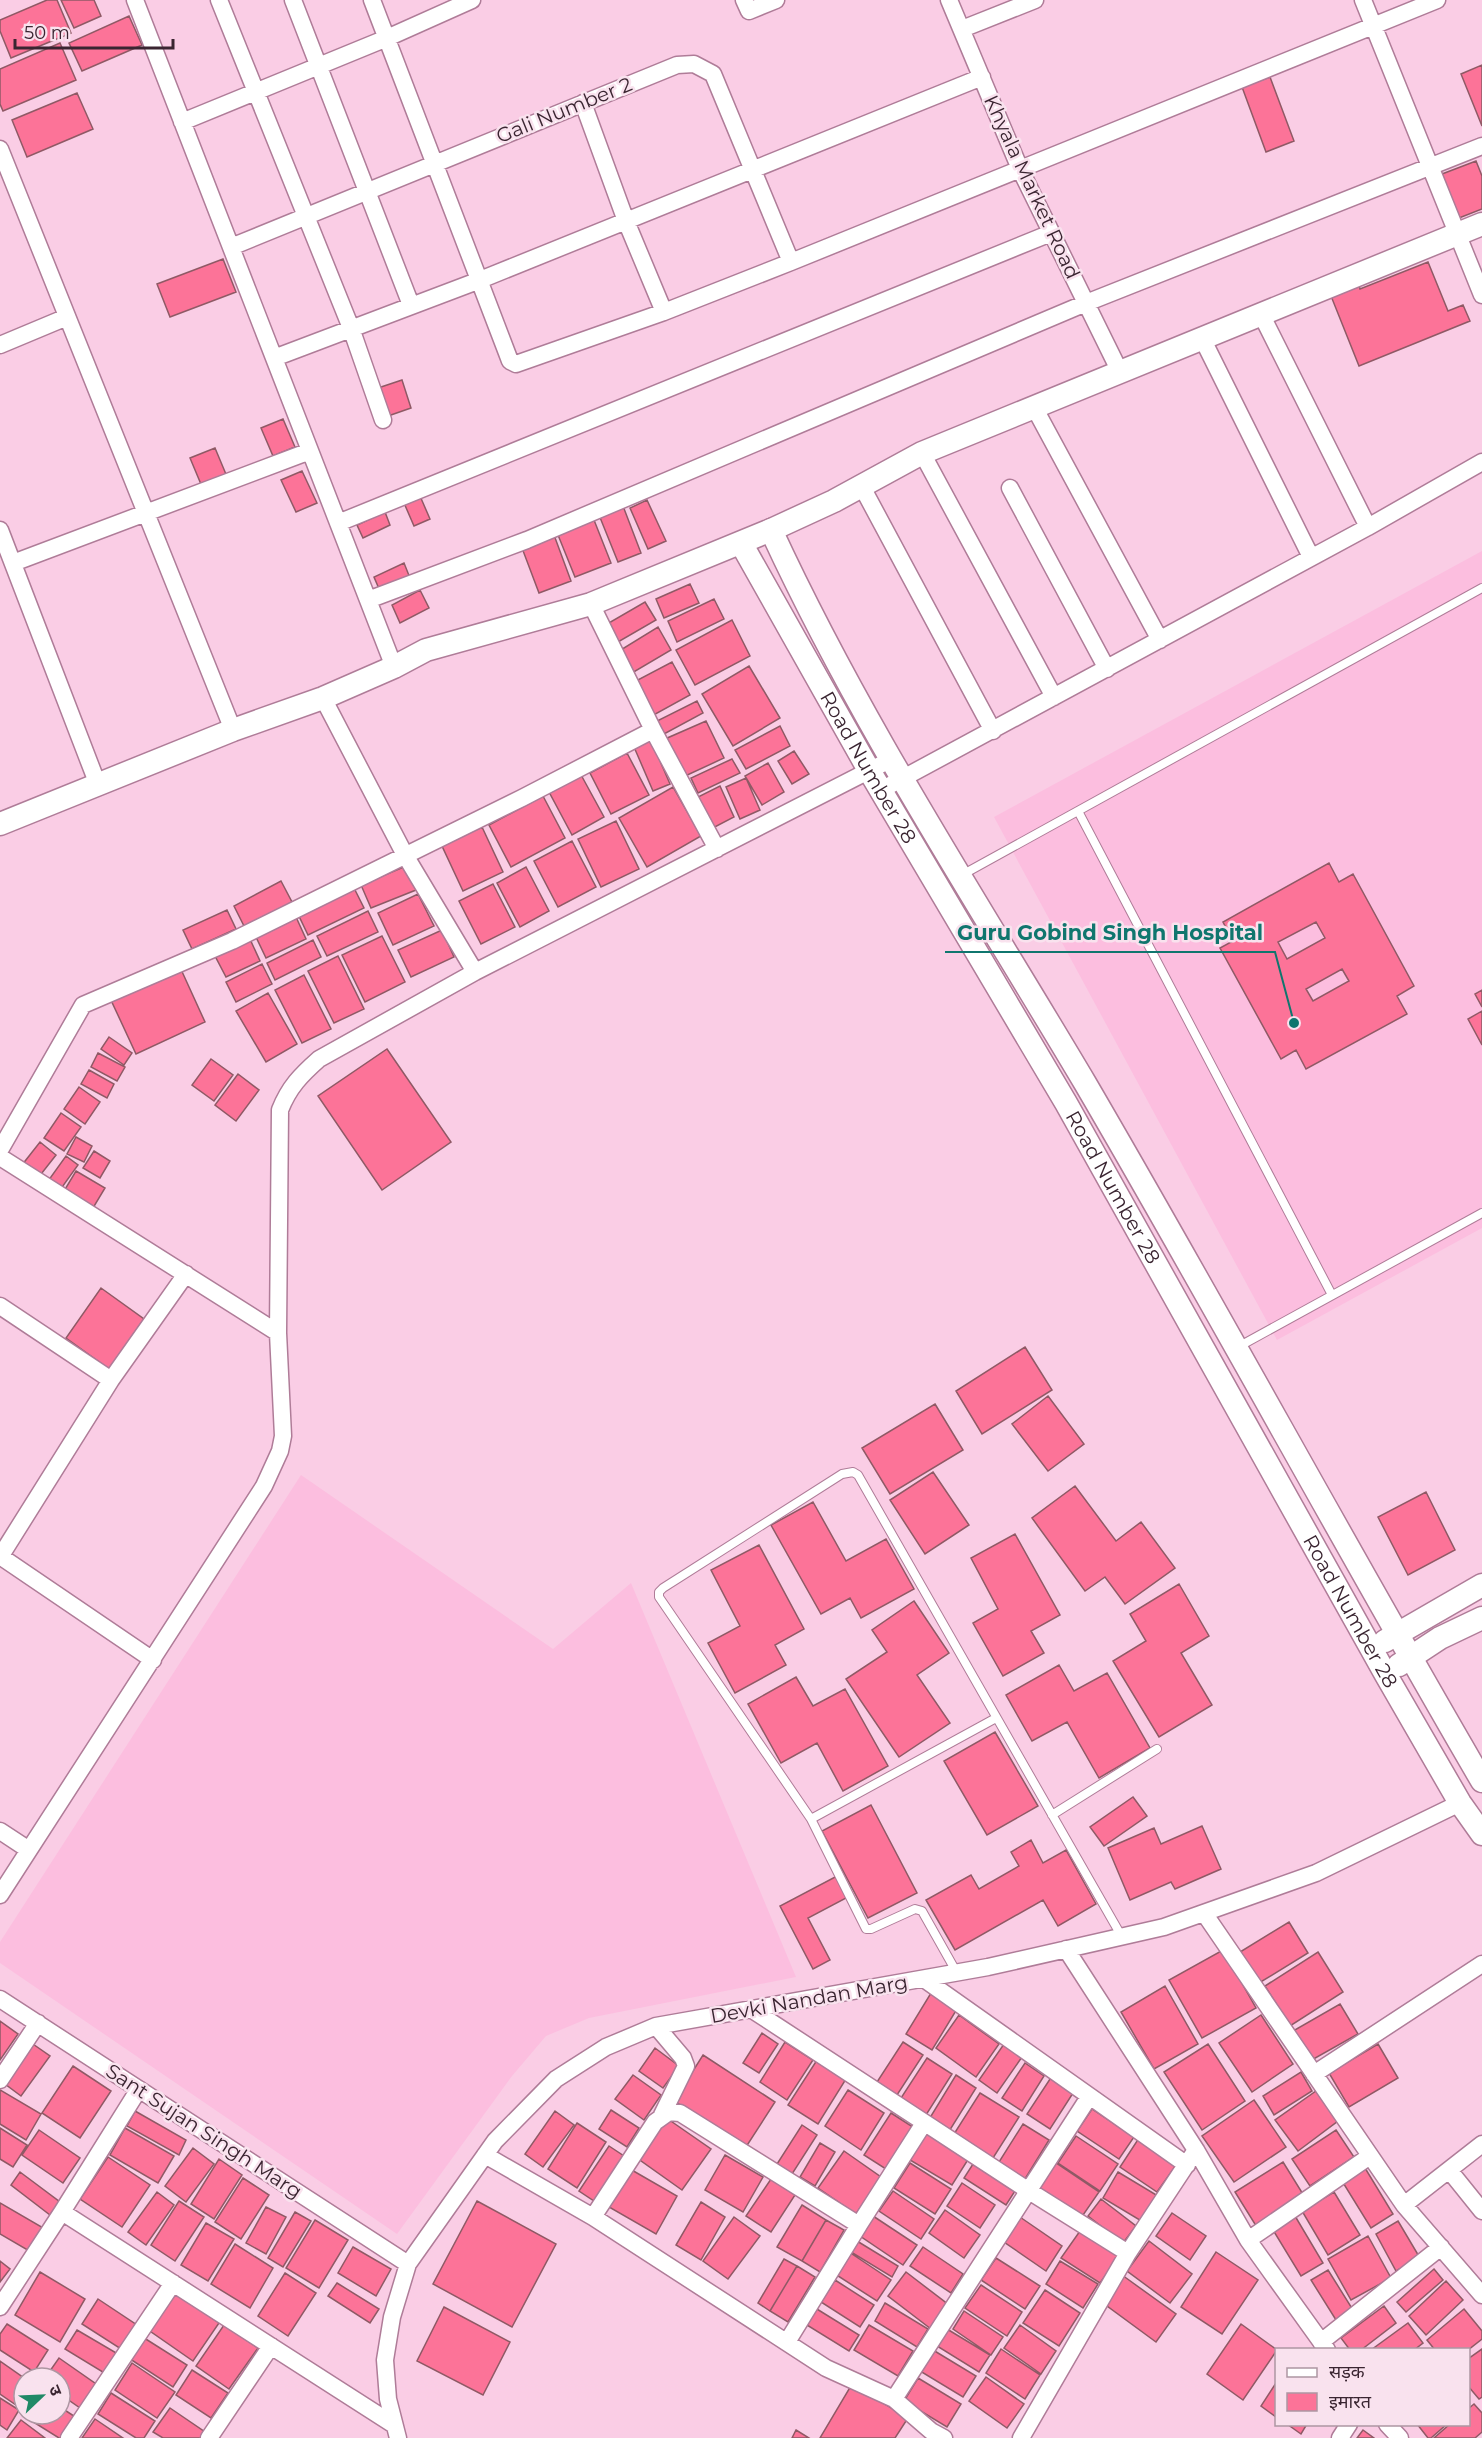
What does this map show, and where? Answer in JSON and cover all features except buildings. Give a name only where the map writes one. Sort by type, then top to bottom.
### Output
[{"type":"street","points":[[135,0],[394,667]]},
{"type":"street","points":[[219,0],[254,93],[351,328],[383,420]]},
{"type":"street","points":[[293,0],[411,305]]},
{"type":"street","points":[[372,0],[510,361],[516,364],[664,312],[791,262],[1437,0]]},
{"type":"street","points":[[182,122],[387,38],[472,0]]},
{"type":"street","points":[[744,0],[749,11],[776,0]]},
{"type":"street","name":"Khyala Market Road","points":[[949,0],[1020,169],[1120,372]]},
{"type":"street","points":[[962,29],[1035,0]]},
{"type":"street","points":[[1363,0],[1482,295]]},
{"type":"street","name":"Gali Number 2","points":[[231,247],[677,65],[694,64],[713,74],[752,170]]},
{"type":"street","points":[[274,358],[480,279],[982,77]]},
{"type":"street","points":[[583,103],[626,220],[664,312]]},
{"type":"street","points":[[368,600],[527,540],[1086,303],[1482,147]]},
{"type":"street","points":[[0,149],[233,730]]},
{"type":"street","points":[[752,170],[791,262]]},
{"type":"street","points":[[0,824],[233,730],[323,698],[394,667],[426,650],[591,604],[771,530],[834,501],[922,453],[1482,224]]},
{"type":"street","points":[[338,523],[1051,233]]},
{"type":"street","points":[[1261,314],[1368,527]]},
{"type":"street","points":[[0,345],[67,317]]},
{"type":"street","points":[[1202,338],[1311,558]]},
{"type":"street","points":[[1034,407],[1160,640]]},
{"type":"street","points":[[13,563],[310,451]]},
{"type":"street","points":[[922,453],[1054,698]]},
{"type":"street","points":[[0,1895],[264,1486],[280,1451],[282,1436],[278,1333],[280,1110],[287,1093],[298,1077],[320,1059],[475,972],[717,849],[875,781],[902,780],[1368,527],[1482,462]]},
{"type":"street","points":[[861,485],[993,731]]},
{"type":"street","points":[[1010,488],[1107,669]]},
{"type":"street","points":[[0,530],[98,785]]},
{"type":"street","name":"Road Number 28","points":[[771,530],[890,760],[1085,1084],[1482,1781]]},
{"type":"street","name":"Road Number 28","points":[[741,543],[875,781],[1066,1103],[1372,1651],[1460,1803],[1482,1834]]},
{"type":"street","points":[[591,604],[653,730],[717,849]]},
{"type":"street","points":[[323,698],[405,855],[475,972]]},
{"type":"street","points":[[0,1150],[83,1005],[232,941],[522,798],[653,730]]},
{"type":"street","points":[[875,781],[890,760]]},
{"type":"street","points":[[939,889],[960,876]]},
{"type":"street","points":[[0,1157],[278,1333]]},
{"type":"street","points":[[153,1660],[0,1557],[111,1380],[186,1274]]},
{"type":"street","points":[[2,1313],[111,1380]]},
{"type":"street","points":[[1372,1651],[1396,1633],[1482,1585]]},
{"type":"street","points":[[1386,1675],[1440,1638],[1482,1618]]},
{"type":"street","name":"Devki Nandan Marg","points":[[396,2432],[388,2399],[385,2360],[392,2318],[408,2264],[495,2141],[556,2079],[606,2047],[656,2026],[957,1973],[1164,1927],[1316,1873],[1460,1803]]},
{"type":"street","points":[[0,1831],[29,1850]]},
{"type":"street","points":[[1204,1913],[1404,2205],[1482,2295]]},
{"type":"street","points":[[1066,1949],[1196,2150],[1248,2240],[1324,2346],[1441,2247]]},
{"type":"street","points":[[1314,2074],[1482,1964]]},
{"type":"street","points":[[924,1978],[1187,2165]]},
{"type":"street","name":"Sant Sujan Singh Marg","points":[[0,1999],[408,2264]]},
{"type":"street","points":[[750,2009],[1128,2253]]},
{"type":"street","points":[[0,2080],[38,2023]]},
{"type":"street","points":[[593,2217],[655,2122],[662,2115],[686,2066],[683,2058],[656,2026]]},
{"type":"street","points":[[0,2307],[63,2212],[139,2089]]},
{"type":"street","points":[[894,2399],[1089,2097]]},
{"type":"street","points":[[662,2115],[669,2112],[680,2113],[859,2225]]},
{"type":"street","points":[[787,2342],[924,2123]]},
{"type":"street","points":[[1404,2205],[1482,2144]]},
{"type":"street","points":[[1021,2438],[1128,2253],[1196,2150]]},
{"type":"street","points":[[485,2155],[593,2217],[826,2368],[894,2399],[933,2436]]},
{"type":"street","points":[[1248,2240],[1370,2156]]},
{"type":"street","points":[[1449,2170],[1482,2211]]},
{"type":"street","points":[[63,2212],[271,2346],[396,2432]]},
{"type":"street","points":[[69,2438],[173,2283]]},
{"type":"street","points":[[209,2438],[271,2346]]},
{"type":"street","points":[[1389,2426],[1400,2438]]},
{"type":"lane","points":[[960,876],[1482,588]]},
{"type":"lane","points":[[1078,811],[1332,1295]]},
{"type":"lane","points":[[1235,1348],[1482,1213]]},
{"type":"lane","points":[[957,1973],[922,1911],[915,1909],[871,1929],[866,1929],[811,1819],[659,1597],[659,1592],[842,1474],[853,1472],[858,1475],[1122,1936]]},
{"type":"lane","points":[[811,1819],[996,1718]]},
{"type":"lane","points":[[1052,1815],[1157,1749]]},
{"type":"shaded area","points":[[1482,551],[1482,1228],[1277,1340],[994,817]]},
{"type":"shaded area","points":[[301,1475],[553,1649],[631,1583],[796,1977],[589,2018],[546,2036],[512,2076],[397,2234],[0,1963],[0,1942]]},
{"type":"place","name":"Guru Gobind Singh Hospital","points":[[1294,1023]]}]
